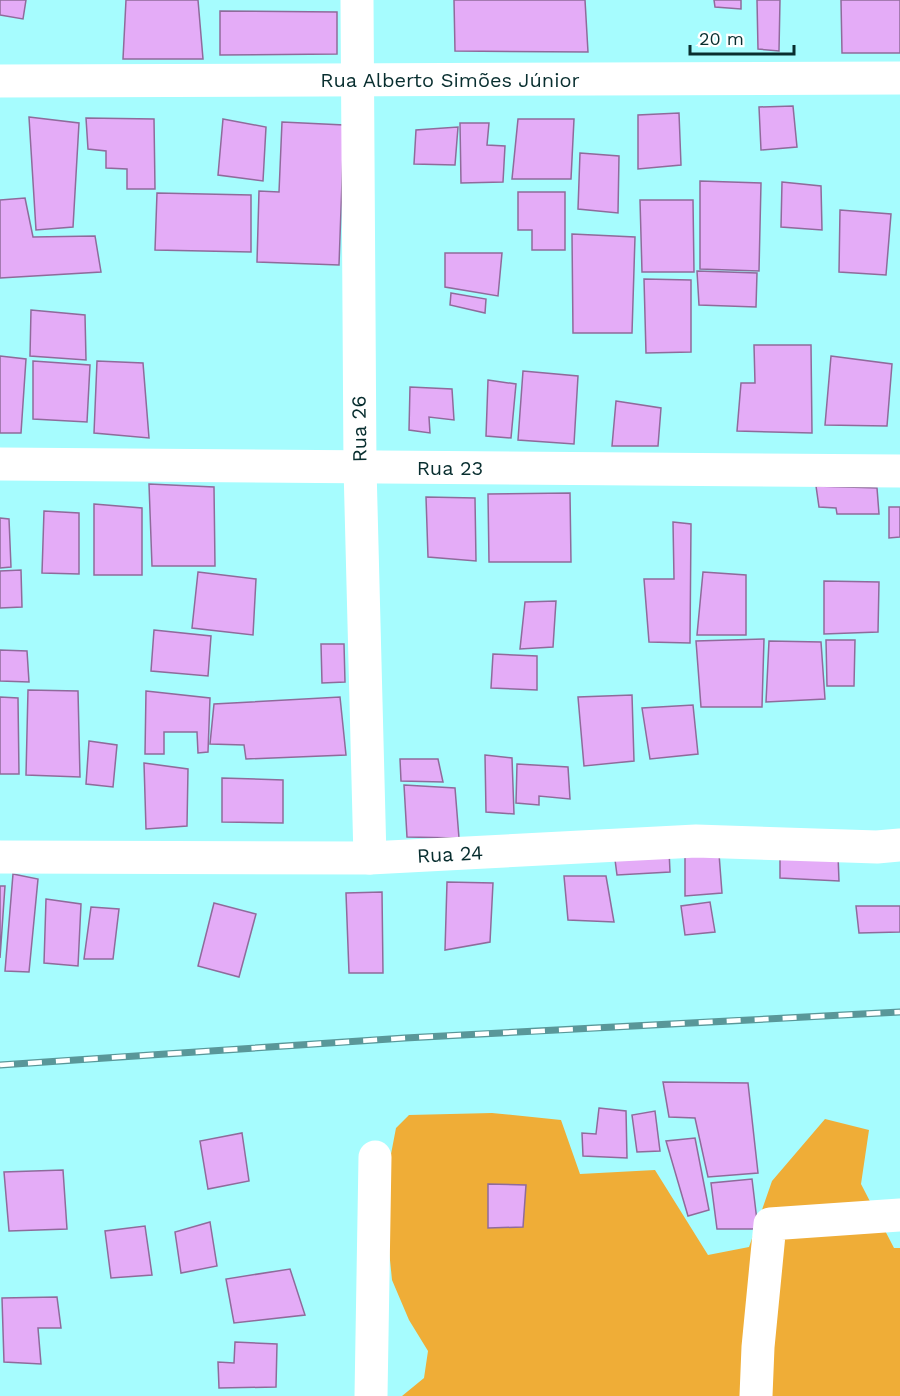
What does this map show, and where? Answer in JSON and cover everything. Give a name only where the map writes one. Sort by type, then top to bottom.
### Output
[{"type":"street","name":"Rua 26","points":[[357,0],[360,467],[370,858]]},
{"type":"street","name":"Rua Alberto Simões Júnior","points":[[0,81],[900,78]]},
{"type":"street","name":"Rua 23","points":[[0,464],[900,471]]},
{"type":"street","name":"Rua 24","points":[[0,857],[370,858],[696,841],[877,847],[900,845]]},
{"type":"street","points":[[371,1396],[375,1157]]},
{"type":"street","points":[[756,1396],[758,1347],[770,1224],[900,1215]]},
{"type":"shaded area","points":[[492,1113],[561,1120],[580,1174],[655,1170],[708,1255],[749,1247],[772,1181],[825,1119],[869,1130],[861,1184],[894,1248],[900,1248],[900,1396],[402,1396],[424,1378],[428,1351],[409,1320],[392,1280],[387,1230],[387,1175],[396,1128],[409,1115]]},
{"type":"building","points":[[0,0],[26,0],[23,19],[0,15]]},
{"type":"building","points":[[126,0],[198,0],[203,59],[123,59]]},
{"type":"building","points":[[454,0],[585,0],[588,52],[455,51]]},
{"type":"building","points":[[714,0],[741,0],[741,9],[715,7]]},
{"type":"building","points":[[757,0],[780,0],[779,51],[758,49]]},
{"type":"building","points":[[841,0],[900,0],[900,53],[842,53]]},
{"type":"building","points":[[220,11],[337,12],[337,54],[220,55]]},
{"type":"building","points":[[793,106],[797,147],[761,150],[759,107]]},
{"type":"building","points":[[679,113],[681,165],[638,169],[638,115]]},
{"type":"building","points":[[29,117],[79,123],[73,227],[36,230]]},
{"type":"building","points":[[86,118],[154,119],[155,189],[127,189],[127,169],[106,168],[106,151],[88,149]]},
{"type":"building","points":[[223,119],[266,127],[263,181],[218,175]]},
{"type":"building","points":[[518,119],[574,119],[571,179],[512,179]]},
{"type":"building","points":[[282,122],[344,125],[339,265],[257,262],[259,191],[279,192]]},
{"type":"building","points":[[460,123],[489,123],[487,145],[505,146],[503,182],[461,183]]},
{"type":"building","points":[[458,127],[455,165],[414,164],[416,130]]},
{"type":"building","points":[[580,153],[619,156],[618,213],[578,209]]},
{"type":"building","points":[[700,181],[761,183],[759,271],[700,269]]},
{"type":"building","points":[[782,182],[821,186],[822,230],[781,227]]},
{"type":"building","points":[[518,192],[565,192],[565,250],[532,250],[532,230],[518,230]]},
{"type":"building","points":[[157,193],[251,195],[251,252],[155,250]]},
{"type":"building","points":[[25,198],[33,237],[95,236],[101,272],[0,278],[0,200]]},
{"type":"building","points":[[640,200],[693,200],[694,272],[642,272]]},
{"type":"building","points":[[840,210],[891,214],[886,275],[839,272]]},
{"type":"building","points":[[572,234],[635,237],[632,333],[573,333]]},
{"type":"building","points":[[445,253],[502,253],[498,296],[445,287]]},
{"type":"building","points":[[697,271],[757,273],[756,307],[699,305]]},
{"type":"building","points":[[644,279],[691,280],[691,352],[646,353]]},
{"type":"building","points":[[451,293],[486,299],[485,313],[450,305]]},
{"type":"building","points":[[31,310],[85,315],[86,360],[30,356]]},
{"type":"building","points":[[754,345],[811,345],[812,433],[737,431],[741,383],[755,383]]},
{"type":"building","points":[[0,356],[26,359],[21,433],[0,433]]},
{"type":"building","points":[[831,356],[892,364],[887,426],[825,425]]},
{"type":"building","points":[[33,361],[90,365],[87,422],[33,419]]},
{"type":"building","points":[[97,361],[143,363],[149,438],[94,433]]},
{"type":"building","points":[[523,371],[578,376],[574,444],[518,440]]},
{"type":"building","points":[[488,380],[516,384],[511,438],[486,436]]},
{"type":"building","points":[[410,387],[452,389],[454,420],[429,417],[430,433],[409,430]]},
{"type":"building","points":[[616,401],[661,408],[658,446],[612,446]]},
{"type":"building","points":[[149,484],[214,487],[215,566],[152,566]]},
{"type":"building","points":[[816,486],[877,488],[879,514],[837,514],[836,508],[819,507]]},
{"type":"building","points":[[570,493],[571,562],[489,562],[488,494]]},
{"type":"building","points":[[426,497],[475,498],[476,561],[428,557]]},
{"type":"building","points":[[94,504],[142,508],[142,575],[94,575]]},
{"type":"building","points":[[889,507],[900,507],[900,537],[889,538]]},
{"type":"building","points":[[44,511],[79,513],[79,574],[42,573]]},
{"type":"building","points":[[0,518],[9,519],[11,567],[0,568]]},
{"type":"building","points":[[673,522],[691,524],[690,643],[649,642],[644,579],[674,579]]},
{"type":"building","points":[[21,570],[22,607],[0,608],[0,571]]},
{"type":"building","points":[[198,572],[256,579],[253,635],[192,628]]},
{"type":"building","points":[[703,572],[746,575],[746,635],[697,635]]},
{"type":"building","points":[[824,581],[879,582],[878,632],[824,634]]},
{"type":"building","points":[[556,601],[553,647],[520,649],[525,602]]},
{"type":"building","points":[[154,630],[211,636],[208,676],[151,671]]},
{"type":"building","points":[[764,639],[762,707],[701,707],[696,641]]},
{"type":"building","points":[[826,640],[855,640],[854,686],[827,686]]},
{"type":"building","points":[[769,641],[821,642],[825,699],[766,702]]},
{"type":"building","points":[[321,644],[344,644],[345,682],[322,683]]},
{"type":"building","points":[[0,650],[27,651],[29,682],[0,681]]},
{"type":"building","points":[[493,654],[537,656],[537,690],[491,688]]},
{"type":"building","points":[[28,690],[78,691],[80,777],[26,775]]},
{"type":"building","points":[[146,691],[210,698],[208,752],[198,753],[197,732],[164,732],[164,754],[145,754]]},
{"type":"building","points":[[632,695],[634,761],[584,766],[578,697]]},
{"type":"building","points":[[0,697],[18,698],[19,774],[0,774]]},
{"type":"building","points":[[340,697],[346,755],[246,759],[244,745],[210,744],[214,704]]},
{"type":"building","points":[[693,705],[698,754],[650,759],[642,708]]},
{"type":"building","points":[[89,741],[117,745],[113,787],[86,784]]},
{"type":"building","points":[[485,755],[512,758],[514,814],[486,812]]},
{"type":"building","points":[[400,759],[438,759],[443,782],[401,781]]},
{"type":"building","points":[[144,763],[188,769],[187,826],[146,829]]},
{"type":"building","points":[[517,764],[568,767],[570,799],[539,796],[539,805],[516,803]]},
{"type":"building","points":[[222,778],[283,780],[283,823],[222,822]]},
{"type":"building","points":[[404,785],[455,788],[459,838],[407,837]]},
{"type":"building","points":[[685,849],[719,854],[722,893],[685,896]]},
{"type":"building","points":[[669,850],[670,872],[617,875],[614,852]]},
{"type":"building","points":[[780,851],[838,855],[839,881],[780,878]]},
{"type":"building","points":[[13,874],[38,879],[29,972],[5,971]]},
{"type":"building","points":[[564,876],[606,876],[614,922],[568,920]]},
{"type":"building","points":[[447,882],[493,883],[490,942],[445,950]]},
{"type":"building","points":[[0,886],[5,886],[0,958]]},
{"type":"building","points":[[382,892],[383,973],[349,973],[346,893]]},
{"type":"building","points":[[46,899],[81,904],[78,966],[44,963]]},
{"type":"building","points":[[710,902],[715,932],[685,935],[681,906]]},
{"type":"building","points":[[214,903],[256,914],[239,977],[198,966]]},
{"type":"building","points":[[856,906],[900,906],[900,932],[859,933]]},
{"type":"building","points":[[91,907],[119,909],[113,959],[84,959]]},
{"type":"building","points":[[663,1082],[748,1083],[758,1173],[708,1177],[695,1118],[669,1117]]},
{"type":"building","points":[[599,1108],[626,1111],[627,1158],[583,1156],[582,1133],[596,1134]]},
{"type":"building","points":[[655,1111],[660,1151],[637,1152],[632,1115]]},
{"type":"building","points":[[242,1133],[249,1181],[208,1189],[200,1141]]},
{"type":"building","points":[[695,1138],[709,1210],[688,1216],[666,1141]]},
{"type":"building","points":[[63,1170],[67,1229],[9,1231],[4,1172]]},
{"type":"building","points":[[752,1179],[758,1229],[717,1229],[711,1183]]},
{"type":"building","points":[[488,1184],[526,1185],[523,1227],[488,1228]]},
{"type":"building","points":[[210,1222],[217,1266],[181,1273],[175,1232]]},
{"type":"building","points":[[145,1226],[152,1275],[111,1278],[105,1231]]},
{"type":"building","points":[[290,1269],[305,1315],[234,1323],[226,1279]]},
{"type":"building","points":[[57,1297],[61,1328],[38,1328],[41,1364],[4,1362],[2,1298]]},
{"type":"building","points":[[235,1342],[277,1344],[276,1387],[219,1388],[218,1362],[234,1363]]},
{"type":"railway","points":[[0,1065],[405,1038],[900,1012]]}]
